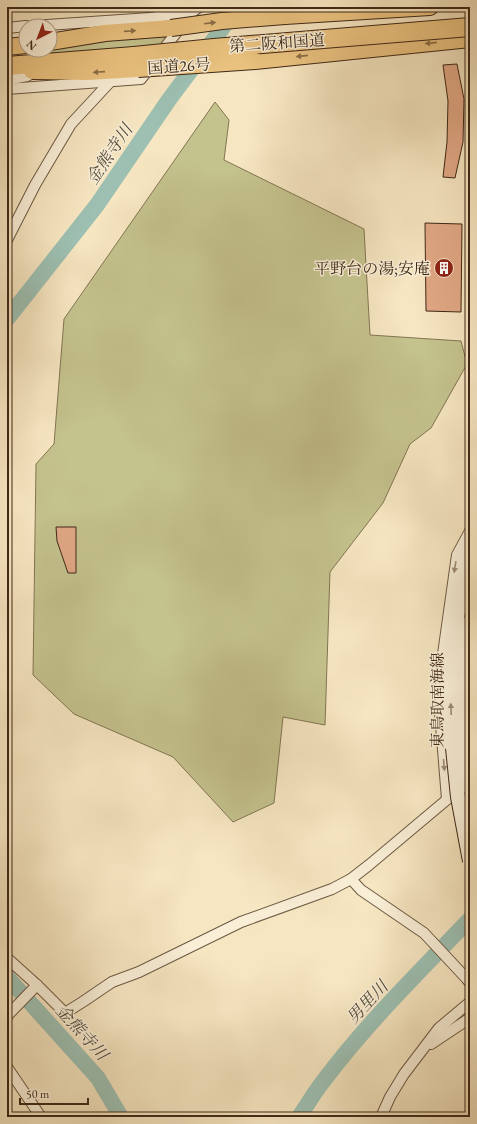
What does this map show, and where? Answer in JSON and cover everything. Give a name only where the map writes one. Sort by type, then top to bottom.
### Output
[{"type":"highway","points":[[58,41],[105,33],[171,28],[222,21],[356,10],[430,7]]},
{"type":"highway","name":"第二阪和国道","points":[[7,58],[136,62],[214,48],[470,27]]},
{"type":"highway","name":"国道26号","points":[[7,70],[87,72],[136,62],[254,61],[470,39]]},
{"type":"highway","points":[[7,47],[18,46]]},
{"type":"highway","name":"第二阪和国道","points":[[7,66],[85,60]]},
{"type":"main road","name":"東鳥取南海線","points":[[470,538],[453,654],[451,701],[460,748],[470,788]]},
{"type":"main road","name":"東鳥取南海線","points":[[470,622],[466,657],[458,797],[470,861]]},
{"type":"street","points":[[58,24],[150,18],[195,9]]},
{"type":"street","points":[[7,90],[141,79],[195,9]]},
{"type":"street","points":[[7,28],[18,27]]},
{"type":"street","points":[[7,80],[27,76],[37,71]]},
{"type":"street","points":[[7,240],[35,185],[71,124],[110,82]]},
{"type":"street","points":[[447,799],[440,713],[442,661],[457,555],[470,531]]},
{"type":"street","points":[[7,958],[35,988],[65,1013],[84,1002],[112,982],[139,972],[241,922],[332,889],[351,879],[470,780]]},
{"type":"street","points":[[351,879],[361,890],[424,933],[468,980]]},
{"type":"street","points":[[7,1016],[35,988]]},
{"type":"street","points":[[381,1117],[390,1097],[404,1074],[425,1049],[439,1028],[470,1002]]},
{"type":"street","points":[[425,1049],[470,1018]]},
{"type":"street","points":[[7,1067],[41,1117]]},
{"type":"shaded area","points":[[138,36],[167,37],[161,44],[135,49],[58,53],[58,47]]},
{"type":"shaded area","points":[[215,102],[229,120],[224,160],[364,229],[370,335],[461,341],[467,364],[431,428],[410,444],[383,503],[330,572],[325,725],[283,717],[274,803],[233,822],[173,757],[74,714],[33,675],[36,464],[54,444],[64,319]]},
{"type":"building","points":[[457,64],[464,99],[463,142],[455,178],[443,177],[447,142],[448,101],[443,65]]},
{"type":"building","name":"平野台の湯;安庵","points":[[425,223],[462,224],[461,312],[426,311]]},
{"type":"building","points":[[56,527],[76,527],[76,573],[68,573],[57,541]]},
{"type":"waterway","name":"金熊寺川","points":[[7,319],[97,205],[168,101],[238,7]]},
{"type":"waterway","name":"男里川","points":[[299,1117],[321,1084],[359,1037],[470,919]]},
{"type":"waterway","name":"金熊寺川","points":[[7,977],[98,1078],[121,1117]]},
{"type":"place","name":"平野台の湯;安庵","points":[[444,268]]}]
